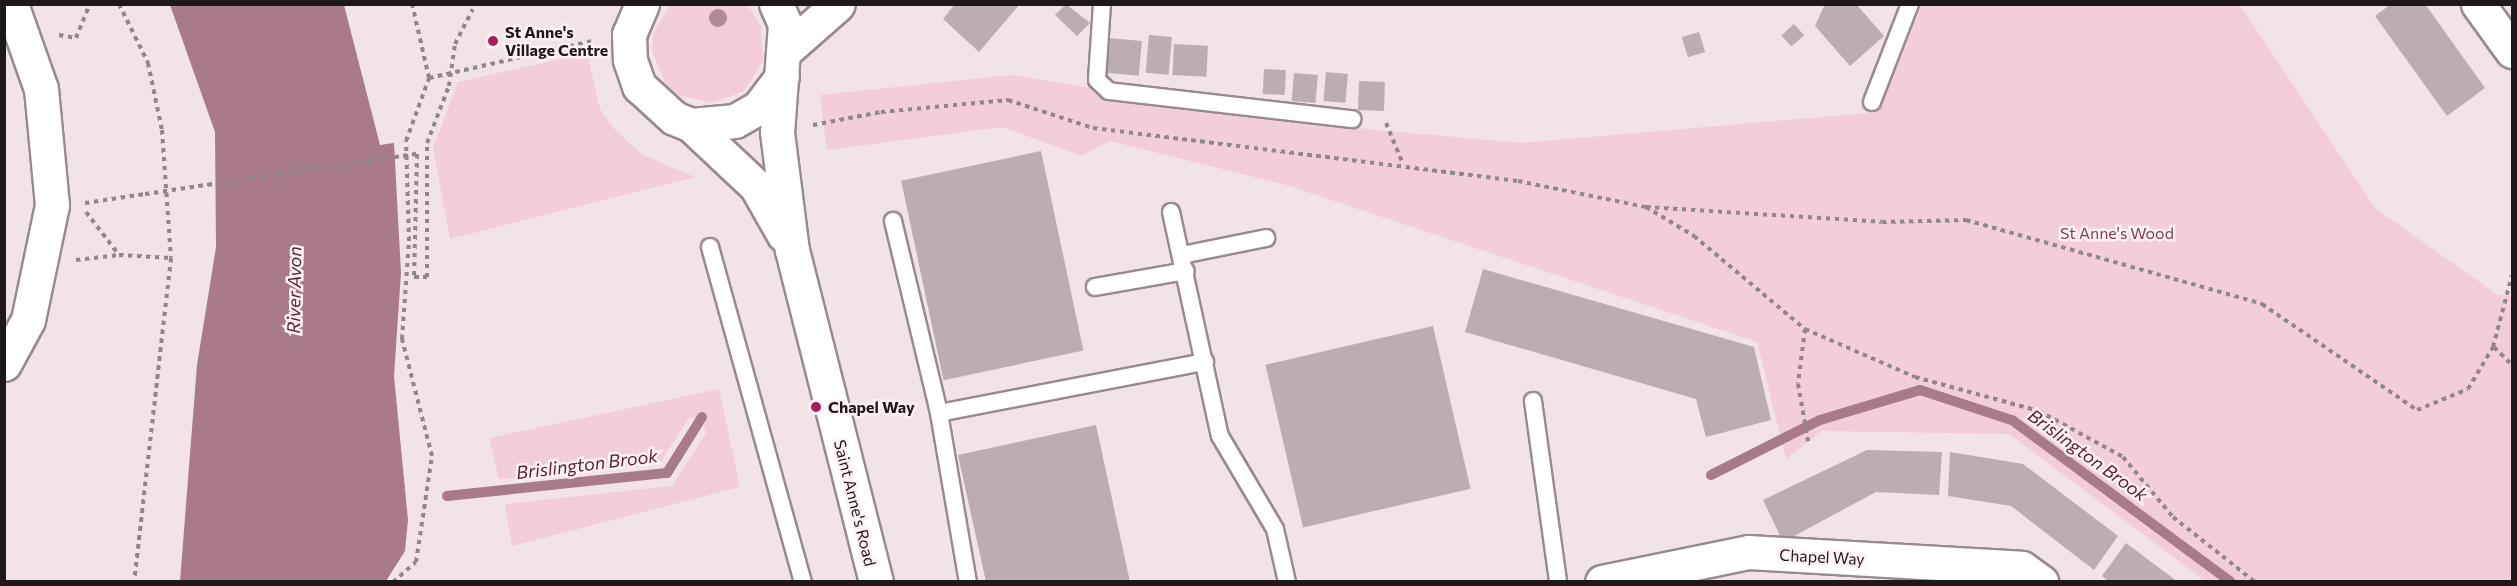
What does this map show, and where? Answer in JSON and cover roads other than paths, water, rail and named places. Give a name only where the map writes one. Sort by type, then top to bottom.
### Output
[{"type":"street","points":[[4,364],[28,320],[44,262],[51,205],[41,89],[11,4]]},
{"type":"street","name":"Saint Anne's Road","points":[[776,4],[785,24],[784,63],[777,132],[792,250],[876,582]]},
{"type":"street","points":[[691,125],[735,121],[759,107],[784,63],[838,4]]},
{"type":"street","points":[[2478,4],[2512,51]]},
{"type":"street","name":"Saint Anne's Road","points":[[637,13],[630,60],[639,86],[652,103],[691,125],[756,186],[792,250]]},
{"type":"street","name":"Chapel Way","points":[[1602,582],[1748,552],[2022,568],[2041,582]]},
{"type":"lane","points":[[1102,4],[1096,80],[1109,91],[1352,119]]},
{"type":"lane","points":[[1872,102],[1910,4]]},
{"type":"lane","points":[[1171,212],[1220,436],[1275,529],[1287,582]]},
{"type":"lane","points":[[893,221],[939,413],[968,582]]},
{"type":"lane","points":[[1182,255],[1266,238]]},
{"type":"lane","points":[[710,247],[802,582]]},
{"type":"lane","points":[[1095,287],[1185,271]]},
{"type":"lane","points":[[939,413],[1205,362]]},
{"type":"lane","points":[[1533,401],[1558,582]]},
{"type":"water","name":"River Avon","points":[[170,5],[344,5],[380,145],[394,143],[401,273],[394,376],[408,520],[405,551],[386,581],[180,581],[197,365],[216,247],[215,132]]},
{"type":"waterway","name":"Brislington Brook","points":[[1711,475],[1820,420],[1920,390],[2012,420],[2231,582]]},
{"type":"waterway","name":"Brislington Brook","points":[[447,496],[667,473],[702,417]]},
{"type":"place","name":"St Anne's Village Centre","points":[[493,41]]},
{"type":"place","name":"Chapel Way","points":[[816,407]]},
{"type":"park label","name":"St Anne's Wood","points":[[2117,233]]}]
